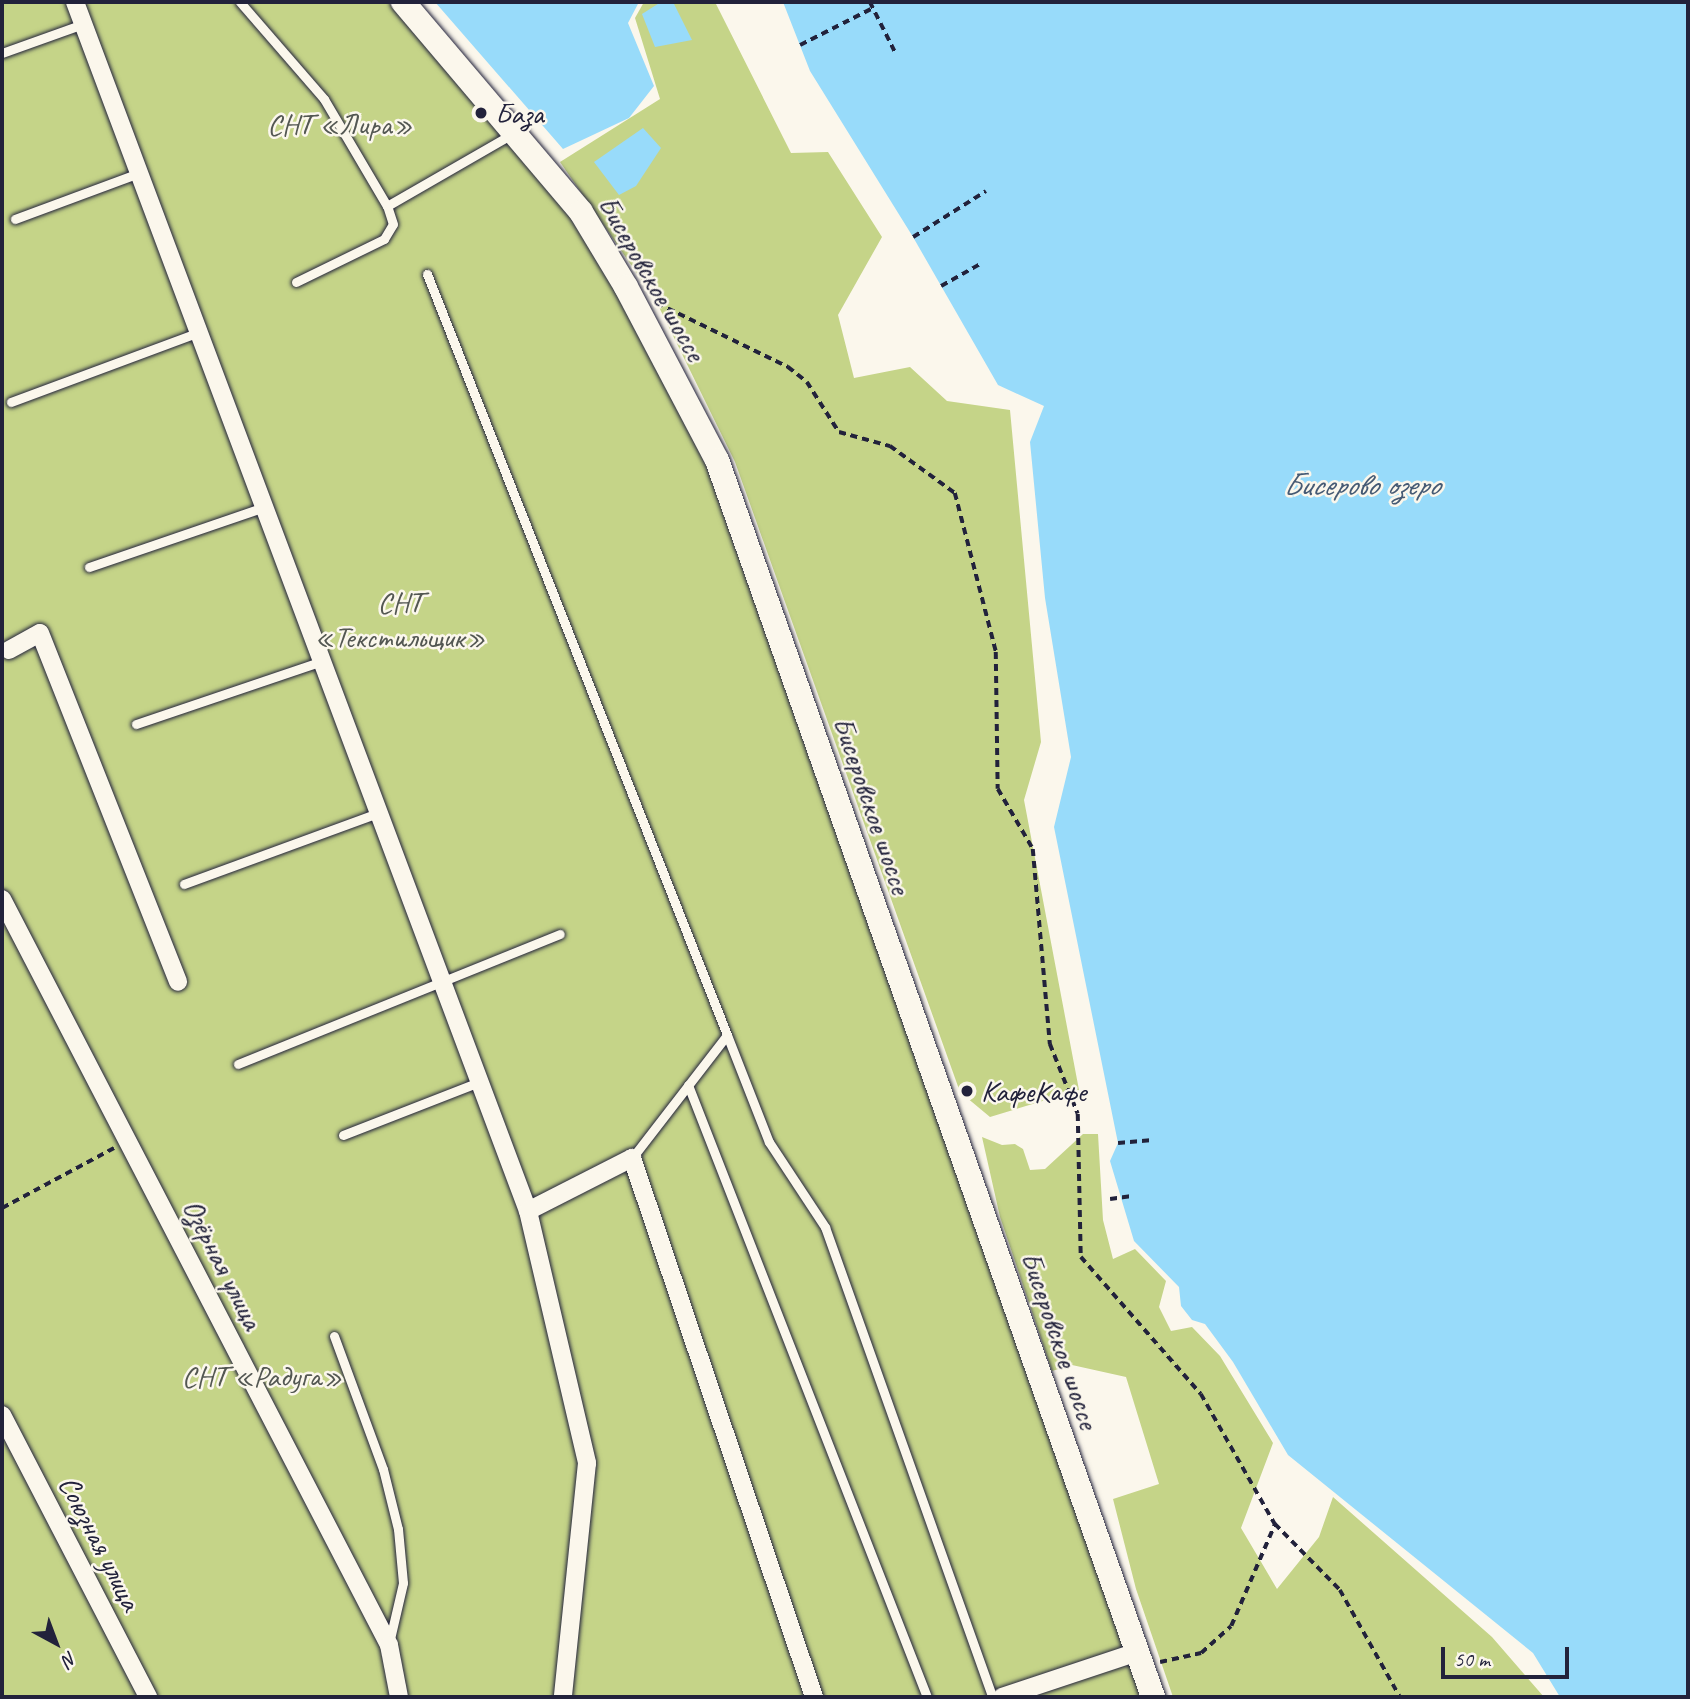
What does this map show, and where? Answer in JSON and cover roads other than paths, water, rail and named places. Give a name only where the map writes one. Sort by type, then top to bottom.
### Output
[{"type":"main road","name":"Бисеровское шоссе","points":[[403,2],[516,132],[581,212],[626,286],[717,460],[1153,1697]]},
{"type":"street","points":[[75,2],[528,1211],[587,1463],[563,1697]]},
{"type":"street","points":[[4,647],[40,633],[178,982]]},
{"type":"street","name":"Озёрная улица","points":[[2,899],[389,1644],[399,1697]]},
{"type":"street","points":[[528,1211],[632,1158],[814,1697]]},
{"type":"street","name":"Союзная улица","points":[[2,1415],[148,1697]]},
{"type":"street","points":[[1002,1697],[1140,1660]]},
{"type":"lane","points":[[240,2],[324,99],[387,206],[393,224],[384,239],[296,282]]},
{"type":"lane","points":[[2,54],[83,24]]},
{"type":"lane","points":[[387,206],[516,132]]},
{"type":"lane","points":[[15,219],[139,173]]},
{"type":"lane","points":[[427,274],[769,1142],[825,1227],[992,1697]]},
{"type":"lane","points":[[11,402],[199,332]]},
{"type":"lane","points":[[89,567],[264,508]]},
{"type":"lane","points":[[136,724],[322,661]]},
{"type":"lane","points":[[184,884],[379,813]]},
{"type":"lane","points":[[238,1064],[560,934]]},
{"type":"lane","points":[[632,1158],[727,1035]]},
{"type":"lane","points":[[343,1135],[479,1082]]},
{"type":"lane","points":[[688,1085],[927,1697]]},
{"type":"lane","points":[[334,1336],[383,1469],[398,1529],[402,1583],[389,1644]]},
{"type":"water","points":[[435,2],[639,2],[628,23],[654,86],[629,118],[563,149]]},
{"type":"water","points":[[661,2],[673,2],[692,40],[655,47],[642,14]]},
{"type":"water","name":"Бисерово озеро","points":[[783,2],[1688,2],[1688,1697],[1560,1697],[1533,1653],[1288,1455],[1233,1362],[1205,1324],[1192,1320],[1181,1306],[1179,1287],[1134,1241],[1110,1161],[1118,1143],[1054,827],[1071,757],[1045,598],[1030,442],[1044,406],[998,385],[913,237],[810,71]]},
{"type":"water","points":[[643,128],[661,148],[636,186],[619,195],[594,162]]},
{"type":"place","name":"База","points":[[481,113]]},
{"type":"place","name":"КафеКафе","points":[[967,1091]]},
{"type":"park label","name":"СНТ «Лира»","points":[[340,124]]},
{"type":"park label","name":"СНТ «Текстильщик»","points":[[400,619]]},
{"type":"park label","name":"СНТ «Радуга»","points":[[262,1376]]}]
